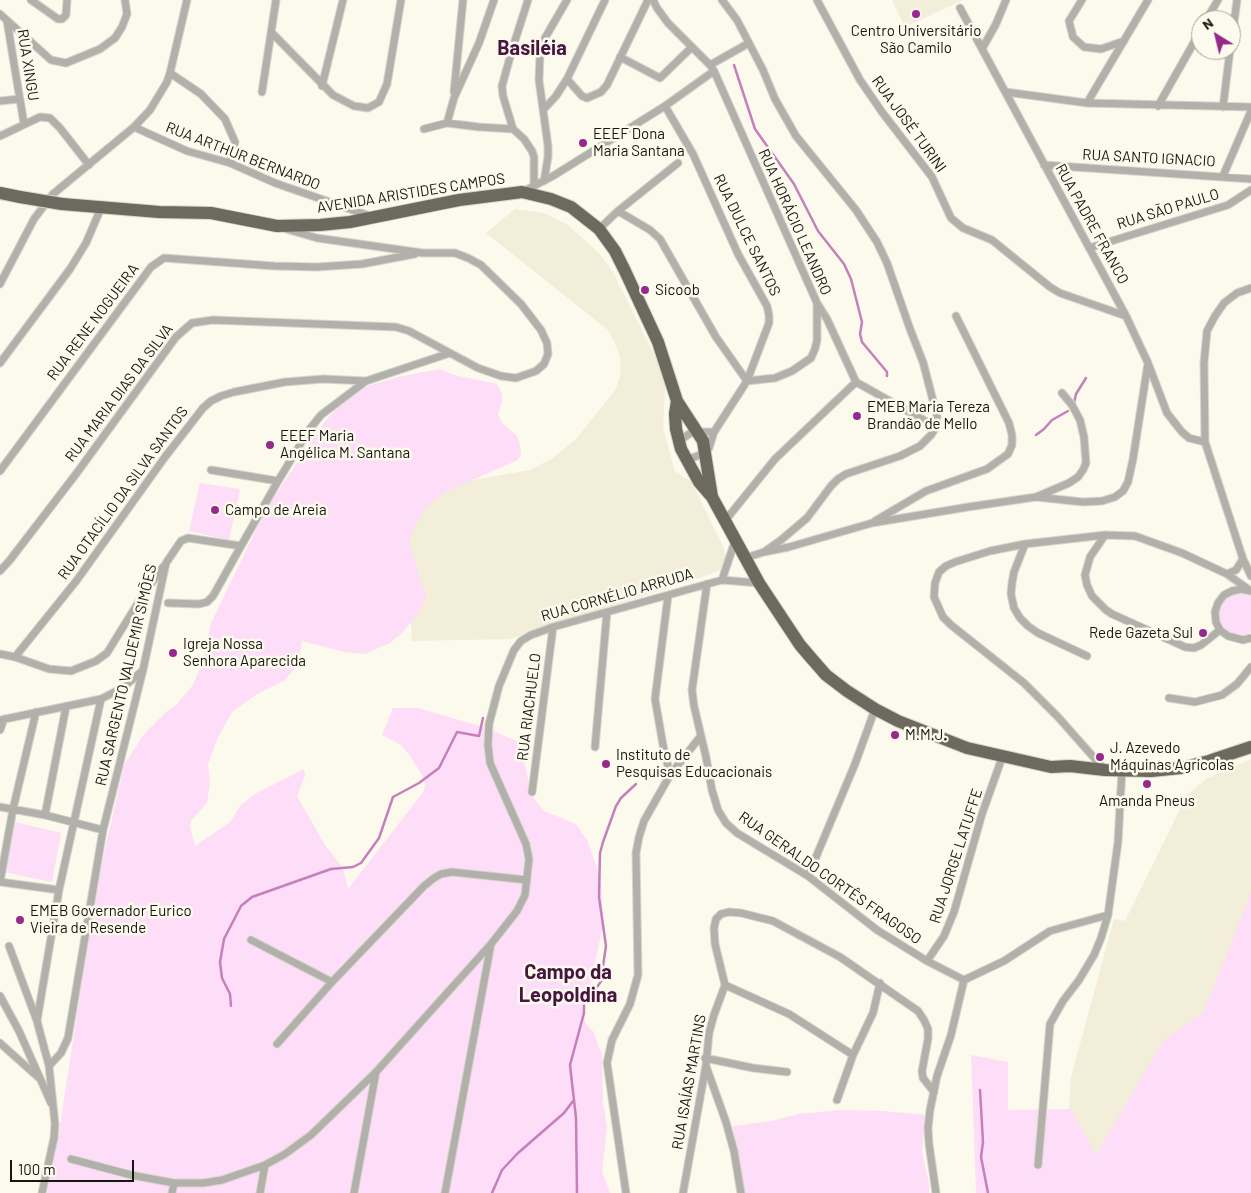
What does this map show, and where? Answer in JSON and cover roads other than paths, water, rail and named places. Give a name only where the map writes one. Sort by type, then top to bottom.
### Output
[{"type":"highway","name":"AVENIDA ARISTIDES CAMPOS","points":[[0,194],[101,208],[211,213],[277,226],[320,225],[373,217],[459,200],[522,192],[551,199],[571,207],[599,229],[615,251],[645,311],[658,342],[677,401],[703,441],[712,497]]},
{"type":"highway","name":"AVENIDA ARISTIDES CAMPOS","points":[[677,401],[675,414],[679,441],[685,458],[699,482],[712,497],[759,583],[812,660],[826,675],[875,710],[967,748],[1051,767],[1070,766],[1104,770],[1166,770],[1209,761],[1251,747]]},
{"type":"highway","name":"AVENIDA ARISTIDES CAMPOS","points":[[1209,761],[1251,741]]},
{"type":"street","points":[[31,0],[58,19],[62,19],[66,15],[67,0]]},
{"type":"street","points":[[7,20],[51,60],[66,62],[100,49],[114,38],[122,27],[126,14],[125,0]]},
{"type":"street","points":[[0,284],[34,219],[53,194],[134,127],[150,110],[167,82],[187,0]]},
{"type":"street","points":[[262,92],[276,0]]},
{"type":"street","points":[[322,86],[343,0]]},
{"type":"street","points":[[272,33],[322,86],[343,102],[368,108],[379,102],[387,84],[401,0]]},
{"type":"street","points":[[454,98],[463,0]]},
{"type":"street","points":[[447,123],[454,98],[479,43],[494,0]]},
{"type":"street","points":[[528,0],[502,86],[503,96],[513,129],[530,145],[534,157],[534,186]]},
{"type":"street","points":[[544,181],[548,157],[544,109],[539,80],[540,54],[544,38],[567,0]]},
{"type":"street","points":[[544,109],[568,79],[605,0]]},
{"type":"street","points":[[568,79],[582,96],[587,98],[601,92],[607,85],[648,0]]},
{"type":"street","points":[[653,0],[665,19],[712,68]]},
{"type":"street","points":[[722,0],[749,43],[796,136],[856,210],[877,242],[887,263],[923,362],[937,416],[936,427],[926,440],[911,451],[900,456],[846,474],[838,479],[807,518],[764,552]]},
{"type":"street","name":"RUA JOSÉ TURINI","points":[[816,0],[860,80],[932,177],[951,218],[963,228],[992,240],[1060,293],[1126,316]]},
{"type":"street","points":[[982,49],[996,24],[1006,0]]},
{"type":"street","points":[[1082,0],[1069,21],[1073,36],[1078,42],[1084,47],[1100,49],[1124,41]]},
{"type":"street","points":[[1087,103],[1148,0]]},
{"type":"street","name":"RUA PADRE FRANCO","points":[[960,8],[1126,316],[1148,363],[1167,413],[1189,438],[1205,442]]},
{"type":"street","name":"RUA XINGU","points":[[0,14],[7,20],[24,124]]},
{"type":"street","points":[[522,192],[544,181],[665,106],[712,68],[749,43]]},
{"type":"street","points":[[620,57],[660,78],[692,47]]},
{"type":"street","points":[[1158,106],[1191,48]]},
{"type":"street","points":[[1223,107],[1229,60]]},
{"type":"street","name":"RUA HORÁCIO LEANDRO","points":[[712,68],[817,303],[817,340],[811,358],[792,371],[775,378],[747,381]]},
{"type":"street","points":[[170,73],[201,94],[225,119],[235,142],[230,163]]},
{"type":"street","points":[[1006,92],[1087,103],[1251,107]]},
{"type":"street","points":[[0,101],[19,99]]},
{"type":"street","name":"RUA DULCE SANTOS","points":[[665,106],[693,154],[738,254],[767,306],[769,323],[747,381]]},
{"type":"street","points":[[1223,176],[1251,111]]},
{"type":"street","points":[[0,136],[40,118],[50,118],[89,165]]},
{"type":"street","points":[[424,129],[447,123],[479,128],[513,129]]},
{"type":"street","name":"RUA ARTHUR BERNARDO","points":[[134,127],[188,151],[230,163],[275,183],[373,217]]},
{"type":"street","points":[[599,229],[618,211],[678,163]]},
{"type":"street","name":"RUA SANTO IGNACIO","points":[[1044,165],[1251,179]]},
{"type":"street","name":"RUA SÃO PAULO","points":[[1089,248],[1228,205],[1251,190]]},
{"type":"street","points":[[0,363],[78,256],[101,208]]},
{"type":"street","points":[[618,211],[650,230],[660,240],[716,337],[747,381],[714,432],[709,448],[705,453],[692,458],[685,458]]},
{"type":"street","points":[[168,603],[199,604],[207,602],[309,430],[321,415],[366,381],[450,353],[478,368],[501,376],[516,378],[536,371],[544,364],[548,354],[547,343],[541,330],[521,304],[481,265],[468,258],[455,253],[423,252],[309,237],[277,226]]},
{"type":"street","name":"RUA RENE NOGUEIRA","points":[[0,470],[151,267],[164,258],[171,257],[274,266],[317,267],[362,264],[423,252]]},
{"type":"street","points":[[1251,288],[1237,293],[1224,303],[1215,316],[1207,331],[1204,363],[1205,442],[1251,576]]},
{"type":"street","points":[[817,303],[827,319],[856,382],[936,427]]},
{"type":"street","points":[[872,523],[926,492],[987,469],[1008,454],[1012,445],[1009,423],[956,316]]},
{"type":"street","name":"RUA MARIA DIAS DA SILVA","points":[[0,570],[10,560],[76,474],[176,337],[192,323],[213,320],[396,327],[409,331],[450,353]]},
{"type":"street","points":[[745,558],[872,523],[968,506],[1036,498],[1075,502],[1102,502],[1115,497],[1128,482],[1148,363]]},
{"type":"street","name":"RUA OTACÍLIO DA SILVA SANTOS","points":[[16,657],[77,580],[202,408],[221,396],[285,382],[323,379],[366,381]]},
{"type":"street","points":[[724,522],[775,459],[856,382]]},
{"type":"street","points":[[1036,498],[1069,483],[1083,470],[1086,463],[1084,436],[1080,420],[1072,405],[1062,394]]},
{"type":"street","points":[[679,441],[687,434],[697,431],[714,432]]},
{"type":"street","points":[[211,470],[278,481]]},
{"type":"street","points":[[1105,535],[1090,557],[1086,575],[1087,585],[1092,596],[1106,610],[1185,647],[1194,648],[1201,645],[1220,630]]},
{"type":"street","points":[[1104,770],[1058,717],[1024,683],[943,617],[934,597],[935,583],[939,572],[946,566],[990,551],[1025,544],[1105,535],[1135,536],[1182,552],[1228,574],[1251,591]]},
{"type":"street","name":"RUA SARGENTO VALDEMIR SIMÕES","points":[[49,1066],[61,1053],[68,1038],[104,830],[143,670],[166,563],[181,541],[188,538],[241,546]]},
{"type":"street","points":[[722,580],[735,541]]},
{"type":"street","points":[[1025,544],[1014,572],[1012,583],[1011,594],[1014,608],[1020,618],[1038,633],[1087,656]]},
{"type":"street","points":[[1228,574],[1236,570],[1244,559]]},
{"type":"street","points":[[0,654],[16,657],[49,669],[71,671],[96,661],[107,653],[141,598],[166,563]]},
{"type":"street","name":"RUA CORNÉLIO ARRUDA","points":[[527,880],[530,859],[526,844],[490,763],[488,745],[489,724],[499,686],[514,650],[521,641],[530,635],[553,627],[722,580],[759,583]]},
{"type":"street","points":[[626,1193],[608,1073],[608,1055],[612,1040],[630,1004],[638,976],[635,891],[636,853],[639,837],[644,822],[670,775],[700,737],[692,690],[707,584]]},
{"type":"street","points":[[1251,591],[1241,589],[1232,591],[1218,603],[1215,612],[1216,622],[1220,630],[1228,636],[1243,640],[1251,638]]},
{"type":"street","points":[[668,596],[656,699],[670,775]]},
{"type":"street","points":[[595,747],[608,612]]},
{"type":"street","name":"RUA RIACHUELO","points":[[532,792],[553,627]]},
{"type":"street","points":[[1169,698],[1196,702],[1222,695],[1237,684],[1251,667]]},
{"type":"street","points":[[0,730],[2,719],[101,699],[124,687],[143,670]]},
{"type":"street","points":[[37,1020],[59,890],[101,699]]},
{"type":"street","points":[[45,815],[66,707]]},
{"type":"street","points":[[808,876],[855,764],[875,710]]},
{"type":"street","points":[[36,712],[13,809],[0,882],[59,890]]},
{"type":"street","name":"RUA GERALDO CORTÊS FRAGOSO","points":[[700,737],[718,810],[726,823],[737,833],[808,876],[877,930],[927,961],[964,980]]},
{"type":"street","name":"RUA JORGE LATUFFE","points":[[927,961],[944,936],[954,912],[982,814],[1003,755]]},
{"type":"street","points":[[1038,1166],[1050,1024],[1063,1001],[1080,980],[1094,955],[1108,915],[1118,842],[1122,770]]},
{"type":"street","points":[[0,807],[45,815],[104,830]]},
{"type":"street","points":[[71,1159],[131,1175],[174,1183],[202,1183],[222,1180],[265,1165],[285,1154],[311,1135],[376,1072],[491,944],[517,911],[524,895],[527,880],[452,872],[441,874],[424,886],[332,982],[277,1044]]},
{"type":"street","points":[[853,1055],[790,1014],[726,985],[715,944],[714,928],[716,919],[721,914],[729,912],[741,913],[772,921],[840,957],[918,1011],[928,1029],[922,1071],[923,1078],[934,1092]]},
{"type":"street","points":[[936,1193],[928,1128],[937,1076],[952,1035],[964,980],[1004,961],[1050,931],[1108,915]]},
{"type":"street","points":[[251,940],[332,982]]},
{"type":"street","points":[[446,1193],[491,944]]},
{"type":"street","points":[[9,946],[37,1020],[49,1066],[54,1110],[54,1138],[42,1193]]},
{"type":"street","points":[[837,1100],[853,1055],[873,1013],[880,983]]},
{"type":"street","name":"RUA ISAÍAS MARTINS","points":[[683,1193],[706,1062],[708,1039],[714,1015],[726,985]]},
{"type":"street","points":[[0,996],[20,1031],[54,1110]]},
{"type":"street","points":[[0,1043],[40,1080]]},
{"type":"street","points":[[741,1193],[734,1151],[706,1062],[787,1072]]},
{"type":"street","points":[[354,1193],[376,1072]]},
{"type":"street","points":[[260,1193],[265,1165]]},
{"type":"street","points":[[172,1193],[174,1183]]},
{"type":"waterway","points":[[734,65],[755,129],[794,184],[818,231],[844,264],[851,279],[862,322],[860,334],[862,342],[887,372],[887,376]]},
{"type":"waterway","points":[[1074,403],[1076,394],[1086,378]]},
{"type":"waterway","points":[[1036,435],[1052,420],[1068,411]]},
{"type":"waterway","points":[[231,1006],[230,994],[222,978],[220,962],[224,939],[241,906],[252,897],[331,869],[353,867],[361,863],[379,838],[393,797],[419,783],[439,768],[457,732],[479,736],[483,718]]},
{"type":"waterway","points":[[577,1193],[576,1118],[570,1065],[584,1013],[584,999],[595,990],[604,977],[603,966],[606,946],[599,897],[600,853],[616,806],[621,798],[636,784]]},
{"type":"waterway","points":[[980,1090],[983,1142],[981,1157],[988,1193]]},
{"type":"waterway","points":[[492,1193],[502,1170],[518,1153],[564,1113],[573,1101]]},
{"type":"place","name":"Centro Universitário São Camilo","points":[[916,14]]},
{"type":"place","name":"EEEF Dona Maria Santana","points":[[583,143]]},
{"type":"place","name":"Sicoob","points":[[645,290]]},
{"type":"place","name":"EMEB Maria Tereza Brandão de Mello","points":[[857,416]]},
{"type":"place","name":"EEEF Maria Angélica M. Santana","points":[[270,445]]},
{"type":"place","name":"Campo de Areia","points":[[215,510]]},
{"type":"place","name":"Rede Gazeta Sul","points":[[1203,633]]},
{"type":"place","name":"Igreja Nossa Senhora Aparecida","points":[[173,653]]},
{"type":"place","name":"M.M.J.","points":[[895,735]]},
{"type":"place","name":"J. Azevedo Máquinas Agrícolas","points":[[1100,757]]},
{"type":"place","name":"Instituto de Pesquisas Educacionais","points":[[606,764]]},
{"type":"place","name":"Amanda Pneus","points":[[1147,784]]},
{"type":"place","name":"EMEB Governador Eurico Vieira de Resende","points":[[20,920]]},
{"type":"district","name":"Basiléia","points":[[532,48]]},
{"type":"district","name":"Campo da Leopoldina","points":[[568,984]]}]
